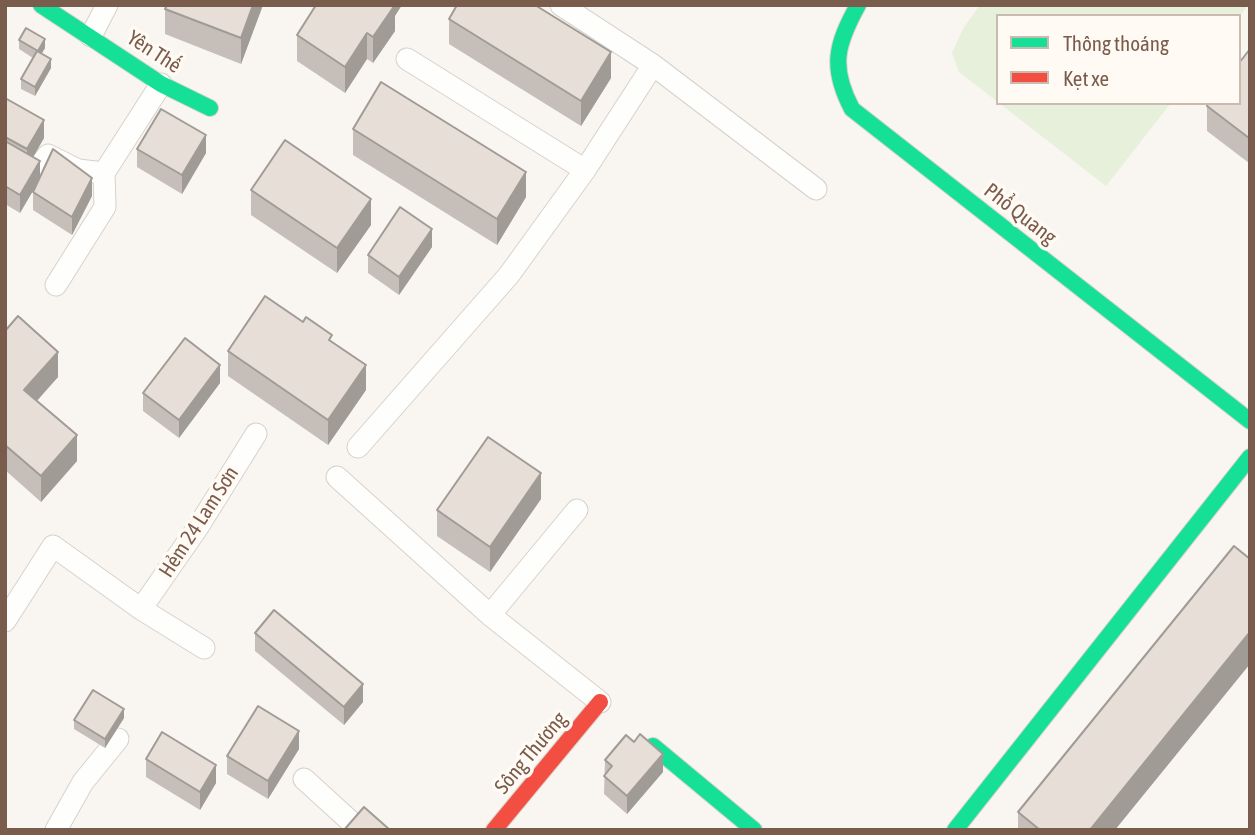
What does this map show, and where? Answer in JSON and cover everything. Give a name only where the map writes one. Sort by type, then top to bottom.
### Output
[{"type":"street","name":"Yên Thế","points":[[41,5],[161,84],[210,108]]},
{"type":"street","name":"Phổ Quang","points":[[858,5],[837,47],[836,70],[841,91],[852,109],[1250,421]]},
{"type":"street","points":[[955,830],[1250,457]]},
{"type":"street","name":"Sông Thương","points":[[494,830],[600,702]]},
{"type":"street","points":[[653,746],[754,830]]},
{"type":"lane","points":[[91,36],[107,5]]},
{"type":"lane","points":[[561,5],[653,65],[816,189]]},
{"type":"lane","points":[[407,59],[585,170]]},
{"type":"lane","points":[[358,447],[509,275],[585,170],[653,65]]},
{"type":"lane","points":[[56,285],[105,207],[104,173],[161,84]]},
{"type":"lane","points":[[36,170],[48,155],[78,170],[104,173]]},
{"type":"lane","name":"Hẻm 24 Lam Sơn","points":[[141,609],[198,527],[256,434]]},
{"type":"lane","points":[[337,477],[490,615],[600,702]]},
{"type":"lane","points":[[490,615],[577,510]]},
{"type":"lane","points":[[5,621],[53,546],[141,609],[204,648]]},
{"type":"lane","points":[[56,830],[83,782],[118,739]]},
{"type":"lane","points":[[303,779],[360,830]]},
{"type":"green space","points":[[980,5],[1248,5],[1241,14],[996,14],[996,100],[959,72],[952,53],[964,27]]},
{"type":"green space","points":[[1002,105],[1169,105],[1106,186]]},
{"type":"building","points":[[167,5],[253,5],[241,38],[165,9]]},
{"type":"building","points":[[316,5],[395,5],[373,37],[367,33],[345,67],[297,35]]},
{"type":"building","points":[[457,5],[535,5],[611,52],[581,101],[449,19]]},
{"type":"building","points":[[26,28],[45,39],[38,51],[19,40]]},
{"type":"building","points":[[1250,49],[1249,138],[1207,106],[1241,105],[1241,60]]},
{"type":"building","points":[[37,51],[51,59],[35,87],[21,79]]},
{"type":"building","points":[[381,82],[526,172],[497,219],[353,129]]},
{"type":"building","points":[[5,98],[44,120],[27,149],[5,137]]},
{"type":"building","points":[[161,109],[206,135],[182,175],[137,149]]},
{"type":"building","points":[[285,140],[371,199],[337,248],[251,190]]},
{"type":"building","points":[[5,141],[40,161],[20,195],[5,186]]},
{"type":"building","points":[[53,149],[92,178],[72,217],[33,192]]},
{"type":"building","points":[[400,207],[432,229],[399,277],[368,255]]},
{"type":"building","points":[[265,296],[303,322],[306,317],[332,335],[329,340],[366,365],[328,420],[228,351]]},
{"type":"building","points":[[18,316],[58,352],[24,390],[77,435],[41,476],[5,445],[5,331]]},
{"type":"building","points":[[185,338],[220,365],[179,420],[143,393]]},
{"type":"building","points":[[488,437],[541,473],[490,547],[437,510]]},
{"type":"building","points":[[1234,546],[1250,559],[1250,632],[1090,830],[1040,830],[1018,812]]},
{"type":"building","points":[[274,610],[363,684],[344,707],[255,633]]},
{"type":"building","points":[[93,690],[124,709],[105,739],[74,720]]},
{"type":"building","points":[[258,706],[299,731],[268,781],[227,756]]},
{"type":"building","points":[[162,732],[216,765],[200,792],[146,759]]},
{"type":"building","points":[[640,734],[663,754],[627,796],[604,776],[612,766],[605,760],[626,735],[634,742]]},
{"type":"building","points":[[364,807],[390,830],[344,830]]},
{"type":"traffic: fast","points":[[41,5],[161,84],[210,108]]},
{"type":"traffic: fast","points":[[858,5],[845,32],[838,56],[841,81],[852,109],[1250,421]]},
{"type":"traffic: fast","points":[[955,830],[1250,457]]},
{"type":"traffic: fast","points":[[653,746],[754,830]]},
{"type":"traffic: jam","points":[[494,830],[600,702]]}]
